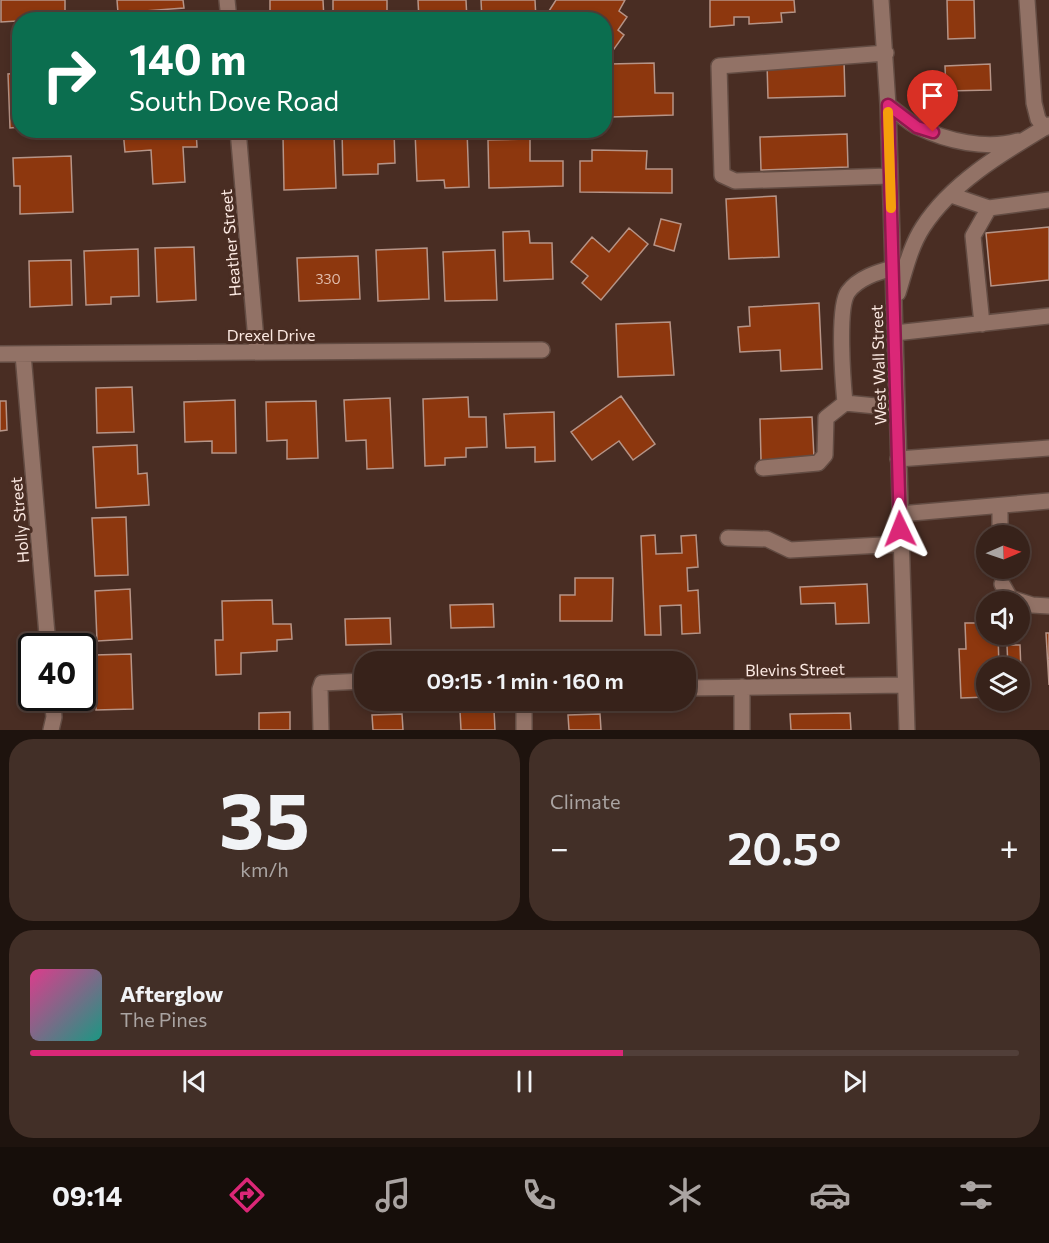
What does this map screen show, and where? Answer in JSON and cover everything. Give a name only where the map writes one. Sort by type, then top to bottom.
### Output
[{"type":"street","name":"West Wall Street","points":[[881,0],[888,105],[907,730]]},
{"type":"street","points":[[894,309],[908,260],[922,228],[951,195],[972,176],[1047,126],[1038,119],[1034,103],[1027,0]]},
{"type":"street","points":[[886,53],[719,66],[722,175],[735,181],[890,176]]},
{"type":"street","points":[[888,105],[917,127],[949,138],[1001,146],[1026,139]]},
{"type":"street","name":"Heather Street","points":[[239,138],[257,352]]},
{"type":"street","points":[[951,195],[976,206],[989,208],[1049,200]]},
{"type":"street","points":[[982,324],[973,236],[989,208]]},
{"type":"street","points":[[845,403],[843,384],[844,307],[848,292],[869,275],[893,268]]},
{"type":"street","points":[[894,333],[1049,316]]},
{"type":"street","name":"Drexel Drive","points":[[0,354],[542,350]]},
{"type":"street","name":"Holly Street","points":[[23,354],[47,633]]},
{"type":"street","points":[[763,468],[818,463],[825,455],[826,418],[845,403],[897,408]]},
{"type":"street","points":[[898,459],[1049,448]]},
{"type":"street","points":[[900,514],[1049,501]]},
{"type":"street","points":[[1000,506],[1000,525]]},
{"type":"street","points":[[728,538],[767,539],[790,550],[901,544]]},
{"type":"street","points":[[1002,584],[1010,598],[1032,605],[1049,606]]},
{"type":"street","points":[[321,730],[320,689],[322,683],[354,681]]},
{"type":"street","name":"Blevins Street","points":[[696,688],[906,685]]},
{"type":"street","points":[[742,687],[742,730]]},
{"type":"street","points":[[51,730],[53,711]]},
{"type":"street","points":[[524,711],[524,730]]},
{"type":"building","points":[[1,0],[65,0],[65,12],[12,12],[12,21],[1,22]]},
{"type":"building","points":[[117,0],[183,0],[184,8],[131,12],[118,12]]},
{"type":"building","points":[[270,0],[323,0],[324,12],[270,12]]},
{"type":"building","points":[[333,0],[387,0],[387,12],[333,12]]},
{"type":"building","points":[[418,0],[466,0],[467,12],[419,12]]},
{"type":"building","points":[[481,0],[535,0],[536,12],[482,12]]},
{"type":"building","points":[[556,0],[625,0],[619,11],[627,17],[618,30],[624,35],[614,49],[612,47],[612,12],[548,12]]},
{"type":"building","points":[[710,0],[794,0],[795,12],[781,13],[782,22],[749,24],[749,17],[734,17],[734,25],[710,27]]},
{"type":"building","points":[[947,0],[974,0],[975,38],[948,39]]},
{"type":"building","points":[[844,61],[845,96],[768,98],[767,63]]},
{"type":"building","points":[[654,63],[655,93],[673,93],[673,115],[612,117],[612,64]]},
{"type":"building","points":[[990,64],[991,90],[946,91],[945,66]]},
{"type":"building","points":[[8,74],[12,74],[12,128],[10,128]]},
{"type":"building","points":[[847,134],[848,167],[761,170],[760,137]]},
{"type":"building","points":[[124,138],[196,138],[197,147],[183,147],[185,182],[153,184],[151,150],[125,152]]},
{"type":"building","points":[[283,138],[334,138],[336,188],[284,190]]},
{"type":"building","points":[[342,138],[394,138],[395,163],[378,164],[378,174],[343,175]]},
{"type":"building","points":[[415,138],[467,138],[469,187],[445,188],[444,180],[417,181]]},
{"type":"building","points":[[530,139],[530,161],[563,161],[563,186],[489,188],[488,140]]},
{"type":"building","points":[[592,150],[647,151],[646,169],[672,169],[672,193],[580,192],[580,161],[592,161]]},
{"type":"building","points":[[71,156],[73,212],[20,214],[20,186],[14,186],[13,158]]},
{"type":"building","points":[[776,196],[779,257],[729,259],[726,199]]},
{"type":"building","points":[[661,219],[681,224],[674,251],[654,245]]},
{"type":"building","points":[[1049,227],[1049,280],[991,286],[986,233]]},
{"type":"building","points":[[629,228],[648,244],[601,300],[582,283],[588,276],[571,262],[592,237],[609,252]]},
{"type":"building","points":[[529,231],[530,243],[552,243],[553,279],[504,281],[503,232]]},
{"type":"building","points":[[194,247],[196,300],[157,302],[155,248]]},
{"type":"building","points":[[427,248],[429,299],[378,301],[376,250]]},
{"type":"building","points":[[138,249],[139,296],[111,297],[111,304],[86,305],[84,251]]},
{"type":"building","points":[[495,250],[497,300],[445,301],[443,252]]},
{"type":"building","points":[[358,256],[360,299],[299,301],[297,258]]},
{"type":"building","points":[[71,260],[72,305],[30,307],[29,261]]},
{"type":"building","points":[[819,303],[822,369],[781,371],[780,350],[740,352],[738,327],[750,326],[749,307]]},
{"type":"building","points":[[670,322],[674,375],[618,377],[616,324]]},
{"type":"building","points":[[132,387],[134,432],[97,433],[96,388]]},
{"type":"building","points":[[621,396],[655,444],[633,460],[619,441],[592,460],[571,432]]},
{"type":"building","points":[[468,397],[469,417],[486,417],[487,447],[466,448],[466,457],[445,458],[445,465],[425,466],[423,399]]},
{"type":"building","points":[[390,398],[393,468],[367,469],[366,440],[346,441],[344,400]]},
{"type":"building","points":[[235,400],[236,453],[212,453],[212,441],[185,442],[184,402]]},
{"type":"building","points":[[0,401],[6,401],[7,430],[0,431]]},
{"type":"building","points":[[316,401],[318,458],[287,459],[287,440],[267,441],[266,402]]},
{"type":"building","points":[[554,412],[555,461],[535,462],[535,447],[506,448],[504,414]]},
{"type":"building","points":[[812,417],[814,458],[761,460],[760,419]]},
{"type":"building","points":[[137,445],[138,474],[147,473],[149,505],[96,508],[93,447]]},
{"type":"building","points":[[126,517],[128,575],[95,576],[92,518]]},
{"type":"building","points":[[655,535],[656,554],[682,553],[681,536],[696,535],[698,567],[687,568],[688,591],[698,590],[700,633],[682,634],[681,605],[660,606],[661,635],[645,635],[641,536]]},
{"type":"building","points":[[575,578],[613,578],[612,621],[560,621],[560,595],[575,595]]},
{"type":"building","points":[[867,584],[869,623],[836,624],[835,603],[801,604],[800,587]]},
{"type":"building","points":[[130,589],[132,639],[97,641],[95,591]]},
{"type":"building","points":[[272,600],[273,624],[291,624],[292,639],[277,640],[277,651],[241,653],[241,674],[216,675],[215,640],[223,640],[222,601]]},
{"type":"building","points":[[493,604],[494,627],[451,628],[450,605]]},
{"type":"building","points":[[390,618],[391,644],[346,645],[345,619]]},
{"type":"building","points":[[965,623],[976,623],[976,645],[998,645],[999,657],[976,657],[976,697],[961,698],[959,649],[966,649]]},
{"type":"building","points":[[1046,633],[1049,633],[1049,685]]},
{"type":"building","points":[[1007,645],[1020,645],[1020,657],[1008,657]]},
{"type":"building","points":[[131,654],[133,709],[96,710],[96,655]]},
{"type":"building","points":[[460,711],[494,711],[495,730],[461,730]]},
{"type":"building","points":[[290,712],[290,730],[259,730],[259,713]]},
{"type":"building","points":[[850,713],[851,730],[791,730],[790,714]]},
{"type":"building","points":[[402,714],[403,730],[373,730],[372,715]]},
{"type":"building","points":[[600,714],[601,730],[569,730],[568,715]]},
{"type":"tunnel","points":[[1002,579],[1002,584]]},
{"type":"slow traffic","points":[[888,112],[891,208]]},
{"type":"route","points":[[900,529],[888,105],[917,127],[933,132]]}]
